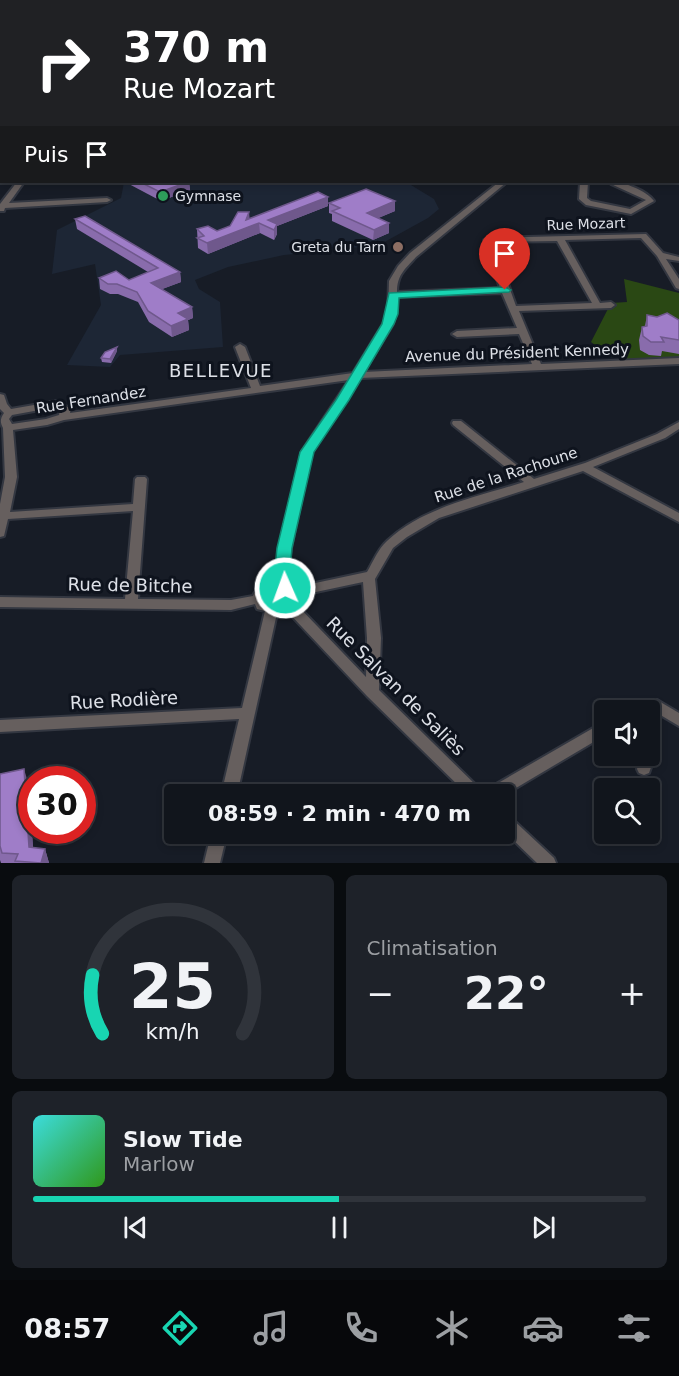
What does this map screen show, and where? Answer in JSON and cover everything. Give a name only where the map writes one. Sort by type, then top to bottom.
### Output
[{"type":"street","points":[[1,209],[19,183]]},
{"type":"street","points":[[258,599],[262,606],[272,609],[281,608],[286,595],[285,548],[307,452],[388,324],[392,314],[393,281],[413,255],[502,183]]},
{"type":"street","points":[[584,183],[583,199],[589,203],[631,212],[650,201],[647,197],[616,183]]},
{"type":"street","points":[[1,209],[107,200]]},
{"type":"street","name":"Rue Mozart","points":[[505,290],[488,240],[643,236],[660,255],[679,286]]},
{"type":"street","points":[[560,238],[597,305]]},
{"type":"street","name":"Rue Mozart","points":[[660,255],[679,259]]},
{"type":"street","points":[[393,295],[505,290],[538,368]]},
{"type":"street","points":[[513,309],[611,305]]},
{"type":"street","points":[[458,334],[522,331]]},
{"type":"street","points":[[240,347],[257,391]]},
{"type":"street","name":"Avenue du Président Kennedy","points":[[357,375],[679,361]]},
{"type":"street","name":"Rue Fernandez","points":[[8,428],[63,417],[357,375]]},
{"type":"street","points":[[0,397],[2,405],[9,413]]},
{"type":"street","points":[[0,533],[4,494],[11,466],[8,428],[4,419],[9,413],[57,404],[66,409],[63,417]]},
{"type":"street","points":[[457,423],[532,483]]},
{"type":"street","name":"Rue de la Rachoune","points":[[370,576],[389,546],[427,519],[584,467],[661,436],[679,425]]},
{"type":"street","points":[[584,467],[679,518]]},
{"type":"street","points":[[131,604],[141,479]]},
{"type":"street","points":[[3,516],[140,507]]},
{"type":"street","points":[[286,595],[370,576],[374,638],[372,692]]},
{"type":"street","name":"Rue de Bitche","points":[[0,602],[231,604],[258,599],[265,588],[286,595]]},
{"type":"street","name":"Rue Salvan de Saliès","points":[[286,595],[372,692],[466,784]]},
{"type":"street","points":[[232,784],[272,609]]},
{"type":"street","points":[[660,708],[679,720]]},
{"type":"street","name":"Rue Rodière","points":[[0,726],[249,713]]},
{"type":"street","points":[[510,784],[594,735]]},
{"type":"street","points":[[515,832],[548,863]]},
{"type":"street","points":[[212,863],[217,844]]},
{"type":"shaded area","points":[[124,183],[408,183],[434,199],[439,209],[428,218],[379,245],[284,255],[228,267],[195,280],[199,289],[220,302],[223,347],[120,355],[110,367],[67,365],[101,305],[95,264],[52,274],[57,230],[121,198]]},
{"type":"green space","points":[[624,279],[679,293],[679,359],[625,360],[621,357],[611,357],[591,342],[611,303],[627,302]]},
{"type":"building","points":[[142,183],[185,183],[160,192]]},
{"type":"building","points":[[366,189],[395,201],[367,213],[389,223],[374,230],[332,211],[340,208],[329,203]]},
{"type":"building","points":[[318,192],[328,197],[268,220],[277,224],[274,230],[259,223],[207,243],[197,238],[204,236],[197,229],[208,226],[217,231],[230,226],[238,212],[249,212],[246,220]]},
{"type":"building","points":[[85,216],[180,272],[151,283],[192,307],[178,313],[188,319],[171,326],[148,311],[137,292],[117,284],[108,284],[99,278],[116,271],[129,280],[158,268],[75,219]]},
{"type":"building","points":[[667,313],[679,320],[679,340],[661,337],[664,342],[651,342],[643,336],[642,327],[647,326],[647,315],[657,317]]},
{"type":"building","points":[[117,347],[110,359],[101,358],[105,352]]},
{"type":"building","points":[[18,770],[18,844],[29,844],[29,847],[45,849],[41,863],[15,861],[18,854],[2,853],[0,846],[0,774]]},
{"type":"place","name":"Gymnase","points":[[163,196]]},
{"type":"place","name":"Greta du Tarn","points":[[398,247]]},
{"type":"district","name":"BELLEVUE","points":[[221,370]]},
{"type":"route","points":[[285,588],[281,587],[285,548],[307,452],[388,324],[392,314],[393,295],[505,290]]}]
